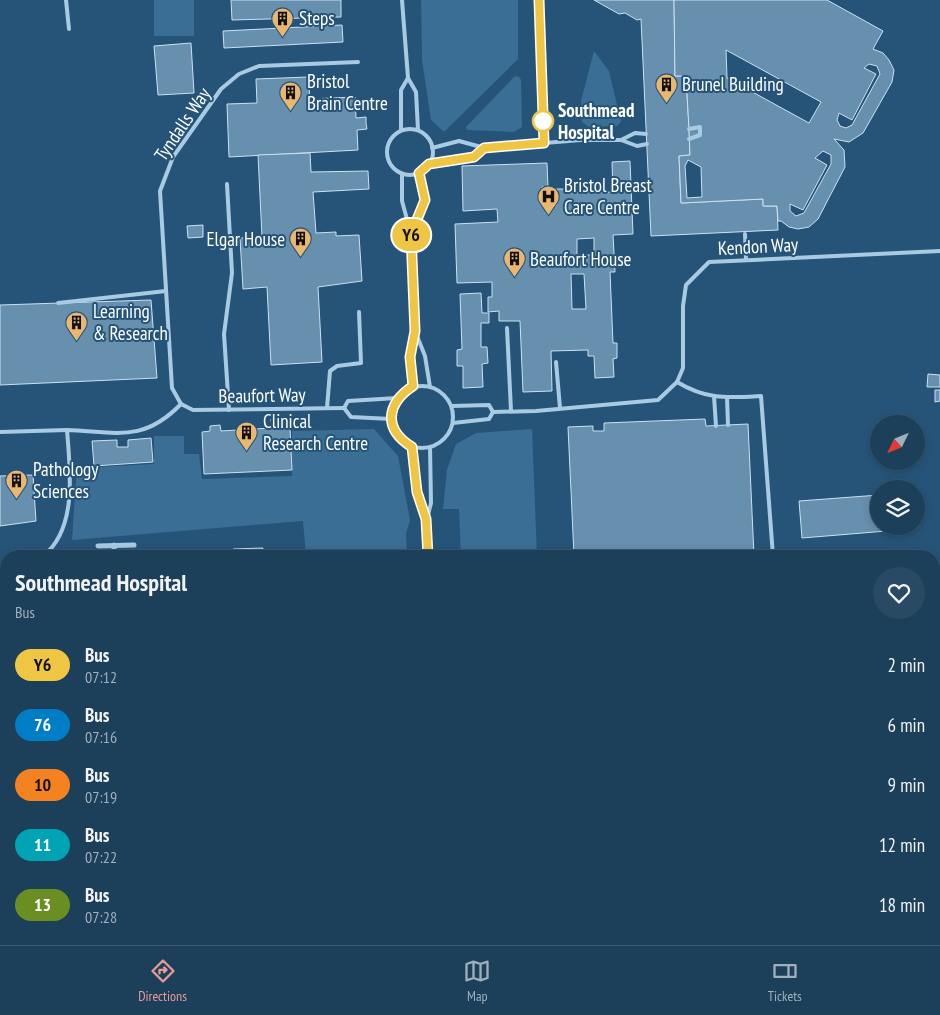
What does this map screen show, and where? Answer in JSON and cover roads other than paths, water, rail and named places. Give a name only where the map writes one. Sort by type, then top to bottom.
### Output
[{"type":"street","points":[[98,546],[134,545]]},
{"type":"lane","points":[[66,0],[69,29]]},
{"type":"lane","points":[[402,0],[408,78],[416,92],[418,130]]},
{"type":"lane","points":[[538,0],[544,143]]},
{"type":"lane","name":"Tyndalls Way","points":[[181,404],[172,388],[160,190],[173,157],[221,89],[239,74],[259,66],[358,62]]},
{"type":"lane","points":[[408,78],[401,90],[401,130],[388,143],[387,152],[388,161],[402,174],[419,173],[429,164],[474,157],[484,148]]},
{"type":"lane","points":[[689,130],[700,127],[700,135],[689,139]]},
{"type":"lane","points":[[401,130],[418,130],[425,134],[432,148],[429,164]]},
{"type":"lane","points":[[621,140],[635,133],[646,134]]},
{"type":"lane","points":[[432,148],[459,141],[484,148],[621,140],[637,146],[647,144]]},
{"type":"lane","points":[[411,234],[425,200],[419,173]]},
{"type":"lane","points":[[402,174],[402,200],[411,234],[415,331],[410,357],[413,386]]},
{"type":"lane","points":[[227,184],[232,273],[224,334],[229,410]]},
{"type":"lane","points":[[745,234],[746,260]]},
{"type":"lane","name":"Kendon Way","points":[[677,382],[683,368],[683,306],[686,286],[710,262],[940,252]]},
{"type":"lane","points":[[58,303],[166,291]]},
{"type":"lane","points":[[327,408],[330,371],[337,366],[361,363],[359,312]]},
{"type":"lane","points":[[507,328],[511,411]]},
{"type":"lane","points":[[415,331],[425,356],[430,387]]},
{"type":"lane","points":[[556,362],[560,408]]},
{"type":"lane","points":[[493,412],[648,403],[658,400],[677,382],[696,394],[727,397],[761,396],[773,550]]},
{"type":"lane","points":[[413,386],[430,387],[447,398],[452,406],[453,423],[449,434],[441,442],[430,447],[412,447],[394,431],[391,419],[392,408],[397,398],[413,386]]},
{"type":"lane","points":[[714,396],[716,426]]},
{"type":"lane","points":[[727,397],[728,425]]},
{"type":"lane","name":"Beaufort Way","points":[[344,408],[348,401],[397,398]]},
{"type":"lane","points":[[0,432],[67,430],[132,433],[147,430],[166,420],[181,404]]},
{"type":"lane","name":"Beaufort Way","points":[[181,404],[193,410],[344,408],[351,416],[391,419]]},
{"type":"lane","points":[[452,406],[488,405],[493,412]]},
{"type":"lane","points":[[453,423],[489,419],[493,412]]},
{"type":"lane","points":[[49,550],[63,530],[68,498],[67,430]]},
{"type":"lane","points":[[412,447],[417,492],[426,519],[428,550]]},
{"type":"lane","points":[[426,519],[431,503],[430,447]]},
{"type":"place","name":"Steps","points":[[283,37]]},
{"type":"place","name":"Brunel Building","points":[[666,103]]},
{"type":"place","name":"Bristol Brain Centre","points":[[291,111]]},
{"type":"place","name":"Southmead Hospital","points":[[543,121]]},
{"type":"place","name":"Bristol Breast Care Centre","points":[[548,215]]},
{"type":"place","name":"Elgar House","points":[[301,258]]},
{"type":"place","name":"Beaufort House","points":[[514,278]]},
{"type":"place","name":"Learning & Research","points":[[77,341]]},
{"type":"place","name":"Clinical Research Centre","points":[[247,451]]},
{"type":"place","name":"Pathology Sciences","points":[[17,499]]}]
